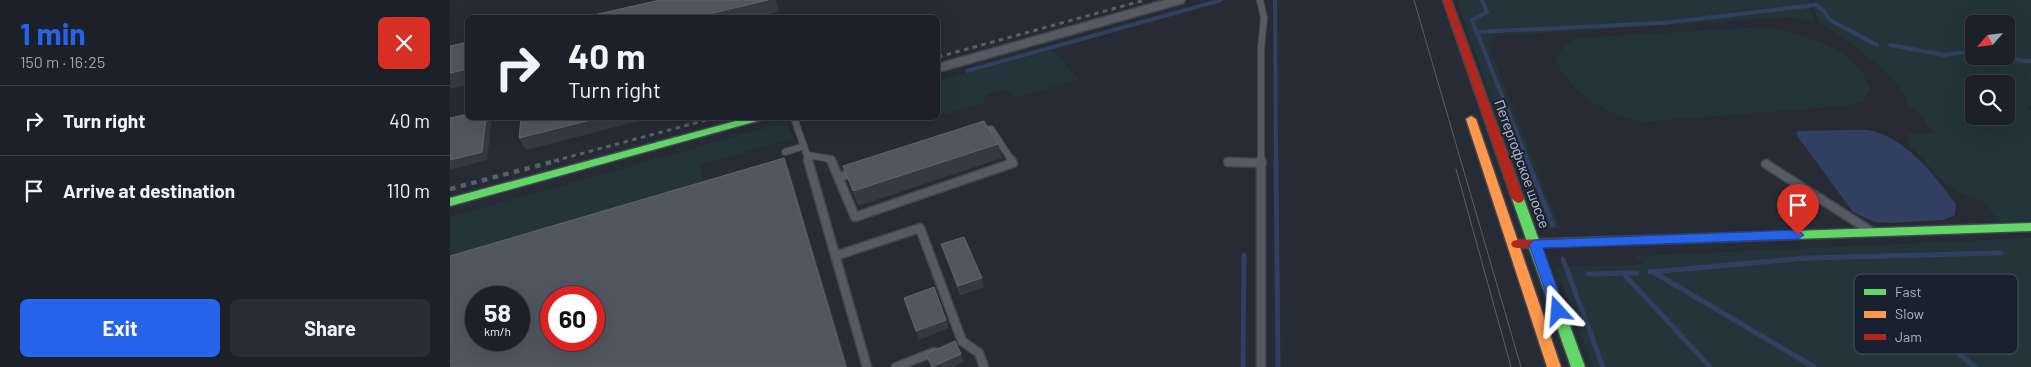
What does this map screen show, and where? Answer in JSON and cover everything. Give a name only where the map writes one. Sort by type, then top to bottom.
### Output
[{"type":"main road","name":"Петергофское шоссе","points":[[1447,0],[1578,367]]},
{"type":"main road","points":[[1468,111],[1554,367]]},
{"type":"main road","points":[[450,202],[750,120]]},
{"type":"main road","points":[[1514,244],[2031,227]]},
{"type":"street","points":[[940,67],[1179,0]]},
{"type":"lane","points":[[1260,0],[1264,18],[1261,48],[1262,367]]},
{"type":"lane","points":[[795,120],[805,150],[866,367]]},
{"type":"lane","points":[[785,152],[805,150],[832,159],[855,217],[1013,163],[991,129],[972,135]]},
{"type":"lane","points":[[1228,162],[1262,163]]},
{"type":"lane","points":[[1766,164],[1873,232]]},
{"type":"lane","points":[[839,177],[868,168]]},
{"type":"lane","points":[[835,256],[920,228],[954,344]]},
{"type":"lane","points":[[896,367],[954,344],[979,353],[984,367]]},
{"type":"shaded area","points":[[1457,0],[1808,0],[1814,22],[1790,17],[1497,36],[1488,44],[1557,221],[1563,229],[1545,229],[1512,147],[1503,133]]},
{"type":"shaded area","points":[[1827,0],[2031,0],[2031,106],[2026,106],[2031,110],[2031,220],[1999,222],[1984,201],[1963,194],[1946,184],[1906,141],[1909,134],[1933,133],[1919,113],[1904,101],[1908,99],[1892,77],[1848,41],[1819,22],[1812,2]]},
{"type":"shaded area","points":[[1761,27],[1801,35],[1830,47],[1853,62],[1862,72],[1871,89],[1863,101],[1845,106],[1642,122],[1614,114],[1591,101],[1571,83],[1555,59],[1564,46],[1578,38]]},
{"type":"shaded area","points":[[1053,50],[1079,80],[1016,97],[1004,90],[986,95],[984,103],[943,115],[940,113],[940,80]]},
{"type":"shaded area","points":[[787,122],[793,138],[700,165],[705,189],[450,264],[450,217]]},
{"type":"shaded area","points":[[2031,238],[2031,367],[1593,367],[1556,267],[1644,265],[1636,256]]},
{"type":"water","points":[[1867,130],[1894,140],[1918,158],[1956,204],[1955,215],[1943,220],[1891,223],[1875,222],[1853,212],[1796,134],[1798,131]]},
{"type":"building","points":[[660,0],[768,0],[705,15],[593,15]]},
{"type":"building","points":[[465,43],[465,70],[450,73],[450,46]]},
{"type":"building","points":[[465,115],[465,120],[486,120],[482,152],[450,160],[450,118]]},
{"type":"building","points":[[521,120],[591,120],[519,138]]},
{"type":"building","points":[[984,121],[998,144],[853,191],[843,166]]},
{"type":"building","points":[[784,158],[846,367],[450,367],[450,256]]},
{"type":"building","points":[[964,237],[982,278],[958,286],[941,244]]},
{"type":"building","points":[[934,287],[946,320],[916,331],[904,298]]},
{"type":"building","points":[[955,341],[961,354],[932,367],[926,354]]},
{"type":"waterway","points":[[967,71],[1221,0]]},
{"type":"waterway","points":[[1275,0],[1276,161]]},
{"type":"waterway","points":[[1477,32],[1472,20],[1487,12],[1482,0]]},
{"type":"waterway","points":[[1477,32],[1663,23],[1816,5],[1824,11],[1830,20],[1877,45]]},
{"type":"waterway","points":[[1477,32],[1528,161]]},
{"type":"waterway","points":[[1890,45],[1944,55],[1965,52]]},
{"type":"waterway","points":[[2015,59],[2031,61]]},
{"type":"waterway","points":[[1276,160],[1278,367]]},
{"type":"waterway","points":[[1527,160],[1553,225]]},
{"type":"waterway","points":[[1650,272],[1808,258],[2001,253]]},
{"type":"waterway","points":[[1243,367],[1244,255]]},
{"type":"waterway","points":[[1563,259],[1603,367]]},
{"type":"waterway","points":[[1588,274],[1623,273]]},
{"type":"waterway","points":[[1623,273],[1710,367]]},
{"type":"waterway","points":[[1623,273],[1637,273]]},
{"type":"waterway","points":[[1655,273],[1814,367]]},
{"type":"waterway","points":[[1959,354],[1975,367]]},
{"type":"tram line","points":[[1414,0],[1521,367]]},
{"type":"tram line","points":[[1456,169],[1511,367]]},
{"type":"railway","points":[[940,56],[1145,0]]},
{"type":"railway","points":[[554,161],[707,120]]},
{"type":"railway","points":[[450,189],[559,160]]},
{"type":"traffic: fast","points":[[450,202],[750,120]]},
{"type":"traffic: fast","points":[[1518,199],[1578,367]]},
{"type":"traffic: fast","points":[[1677,239],[2031,227]]},
{"type":"traffic: slow","points":[[1471,119],[1554,367]]},
{"type":"traffic: jam","points":[[1447,0],[1518,199]]},
{"type":"traffic: jam","points":[[1517,244],[1677,239]]},
{"type":"route","points":[[1558,311],[1535,244],[1798,235]]}]
